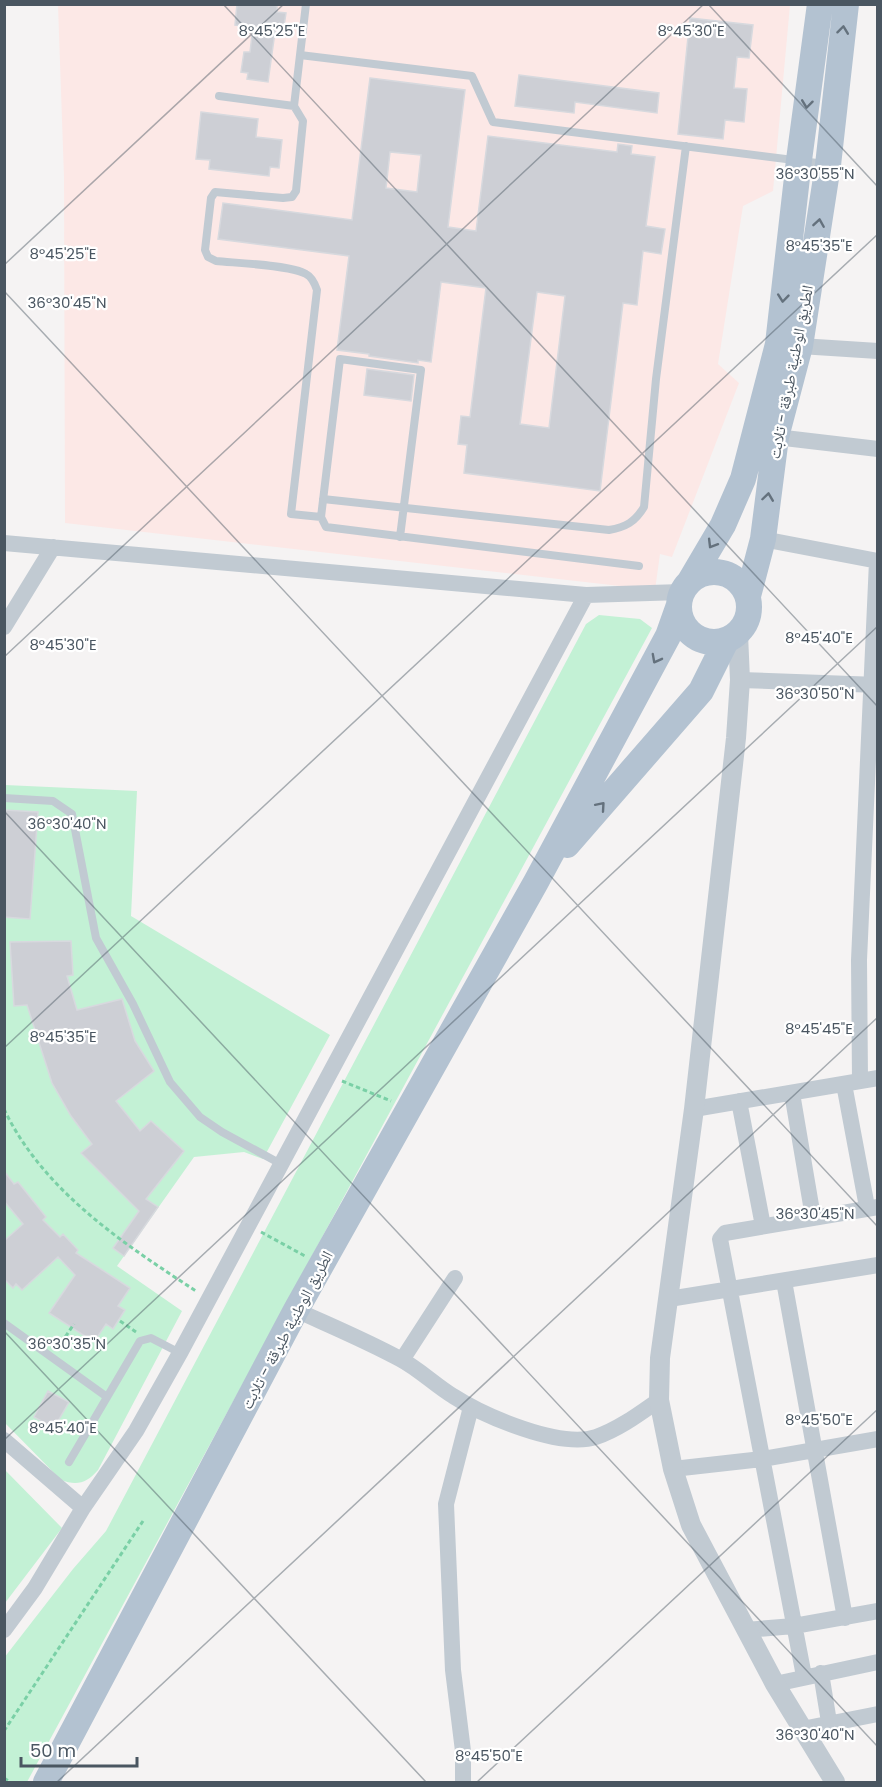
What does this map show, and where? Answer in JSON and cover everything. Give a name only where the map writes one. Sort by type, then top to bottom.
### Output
[{"type":"main road","name":"الطريق الوطنية طبرقة - تلابت","points":[[46,1782],[296,1310],[536,882],[669,636],[684,593],[723,525],[743,479],[778,344],[820,4]]},
{"type":"main road","name":"الطريق الوطنية طبرقة - تلابت","points":[[748,596],[763,538],[776,437],[800,346],[828,165],[846,4]]},
{"type":"main road","points":[[723,573],[734,578],[748,596],[749,616],[732,637],[714,643],[693,636],[680,617],[684,593],[700,574],[723,573]]},
{"type":"main road","name":"الطريق الوطنية طبرقة - تلابت","points":[[536,882],[701,691],[732,637]]},
{"type":"street","points":[[800,346],[878,351]]},
{"type":"street","points":[[776,437],[878,449]]},
{"type":"street","points":[[763,538],[877,561],[870,911],[858,1002],[852,1082],[872,1207],[721,1235],[804,1676]]},
{"type":"street","points":[[4,543],[586,595],[684,593]]},
{"type":"street","points":[[4,627],[53,548]]},
{"type":"street","points":[[4,1630],[35,1588],[83,1508],[136,1431],[180,1353],[586,595]]},
{"type":"street","points":[[732,637],[740,680],[736,738],[694,1109],[658,1379],[659,1400],[673,1469],[691,1525],[775,1684],[835,1782]]},
{"type":"street","points":[[740,680],[874,685]]},
{"type":"street","points":[[694,1109],[878,1078]]},
{"type":"street","points":[[792,1093],[813,1217]]},
{"type":"street","points":[[739,1101],[763,1226]]},
{"type":"street","points":[[669,1299],[730,1291],[878,1265]]},
{"type":"street","points":[[402,1360],[455,1278]]},
{"type":"street","points":[[784,1281],[845,1618]]},
{"type":"street","points":[[296,1310],[402,1360],[471,1407],[497,1420],[536,1432],[585,1439],[615,1428],[659,1400]]},
{"type":"street","points":[[463,1782],[463,1751],[453,1670],[446,1504],[471,1407]]},
{"type":"street","points":[[673,1469],[762,1459],[878,1439]]},
{"type":"street","points":[[4,1440],[83,1508]]},
{"type":"street","points":[[745,1630],[795,1626],[878,1611]]},
{"type":"street","points":[[775,1684],[878,1662]]},
{"type":"street","points":[[821,1673],[829,1722]]},
{"type":"street","points":[[802,1729],[878,1714]]},
{"type":"lane","points":[[306,4],[294,106],[303,121],[296,191],[292,197],[284,198],[215,192],[211,198],[205,250],[207,257],[216,261],[293,269],[306,274],[314,282],[317,290],[291,514],[321,517]]},
{"type":"lane","points":[[300,55],[472,76],[493,122],[828,165]]},
{"type":"lane","points":[[219,96],[294,106]]},
{"type":"lane","points":[[323,499],[609,530],[624,527],[637,519],[644,507],[656,379],[686,146]]},
{"type":"lane","points":[[400,537],[421,370],[340,359],[321,517],[326,527],[400,537],[639,566]]},
{"type":"lane","points":[[4,798],[52,801],[72,814],[96,938],[133,1004],[170,1082],[186,1104],[207,1122],[281,1164]]},
{"type":"lane","points":[[4,1323],[107,1397]]},
{"type":"lane","points":[[69,1462],[140,1341],[146,1338],[158,1340],[180,1353]]},
{"type":"path","points":[[329,1076],[410,1109]]},
{"type":"path","points":[[4,1109],[32,1152],[74,1202],[113,1236],[209,1300]]},
{"type":"path","points":[[249,1226],[322,1265]]},
{"type":"path","points":[[120,1322],[146,1338]]},
{"type":"path","points":[[51,1358],[74,1324]]},
{"type":"path","points":[[4,1731],[143,1521]]},
{"type":"path","points":[[4,1778],[10,1782]]},
{"type":"shaded area","points":[[58,5],[790,5],[773,191],[743,206],[718,364],[739,383],[672,557],[660,554],[655,590],[65,523],[64,177]]},
{"type":"green space","points":[[599,615],[640,619],[652,628],[27,1782],[5,1782],[4,1658],[73,1569],[106,1531],[586,624]]},
{"type":"green space","points":[[5,785],[137,791],[131,916],[330,1035],[263,1159],[244,1152],[194,1157],[117,1266],[182,1311],[98,1470],[90,1478],[77,1483],[61,1480],[5,1423]]},
{"type":"green space","points":[[5,1470],[62,1528],[5,1603]]},
{"type":"building","points":[[237,4],[270,4],[277,6],[277,12],[286,13],[284,26],[276,25],[268,82],[247,79],[248,73],[241,72],[244,52],[250,52],[253,27],[235,25]]},
{"type":"building","points":[[690,18],[753,25],[749,58],[737,57],[734,88],[747,89],[744,122],[725,120],[723,139],[678,134]]},
{"type":"building","points":[[519,75],[659,93],[657,113],[575,102],[574,113],[515,106]]},
{"type":"building","points":[[370,78],[465,90],[448,227],[476,231],[488,136],[617,152],[618,144],[632,146],[631,154],[655,157],[646,226],[665,229],[661,254],[643,251],[637,305],[623,303],[600,491],[464,473],[467,445],[458,444],[461,416],[470,417],[486,288],[441,282],[431,362],[418,360],[418,363],[369,356],[369,354],[337,350],[349,256],[218,239],[223,203],[352,220]],"holes":[[[390,152],[421,155],[417,192],[386,188]],[[537,292],[565,296],[549,428],[520,424]]]},
{"type":"building","points":[[201,112],[258,119],[256,137],[282,140],[279,168],[270,167],[269,176],[209,169],[210,160],[196,159]]},
{"type":"building","points":[[367,369],[414,375],[411,401],[364,395]]},
{"type":"building","points":[[4,810],[38,812],[30,919],[4,917]]},
{"type":"building","points":[[71,941],[73,975],[67,976],[77,1010],[122,999],[135,1041],[154,1071],[116,1101],[140,1131],[151,1121],[184,1151],[146,1199],[158,1207],[124,1256],[113,1248],[139,1211],[81,1153],[92,1144],[71,1116],[52,1083],[27,1005],[14,1006],[10,942]]},
{"type":"building","points":[[4,1171],[14,1184],[18,1182],[46,1217],[43,1220],[60,1237],[63,1234],[78,1250],[76,1253],[130,1288],[118,1306],[125,1310],[113,1329],[106,1324],[94,1342],[49,1313],[75,1275],[58,1257],[22,1290],[16,1284],[13,1288],[4,1279],[4,1241],[23,1224],[4,1201]]},
{"type":"building","points":[[48,1391],[69,1402],[54,1428],[34,1417]]}]
